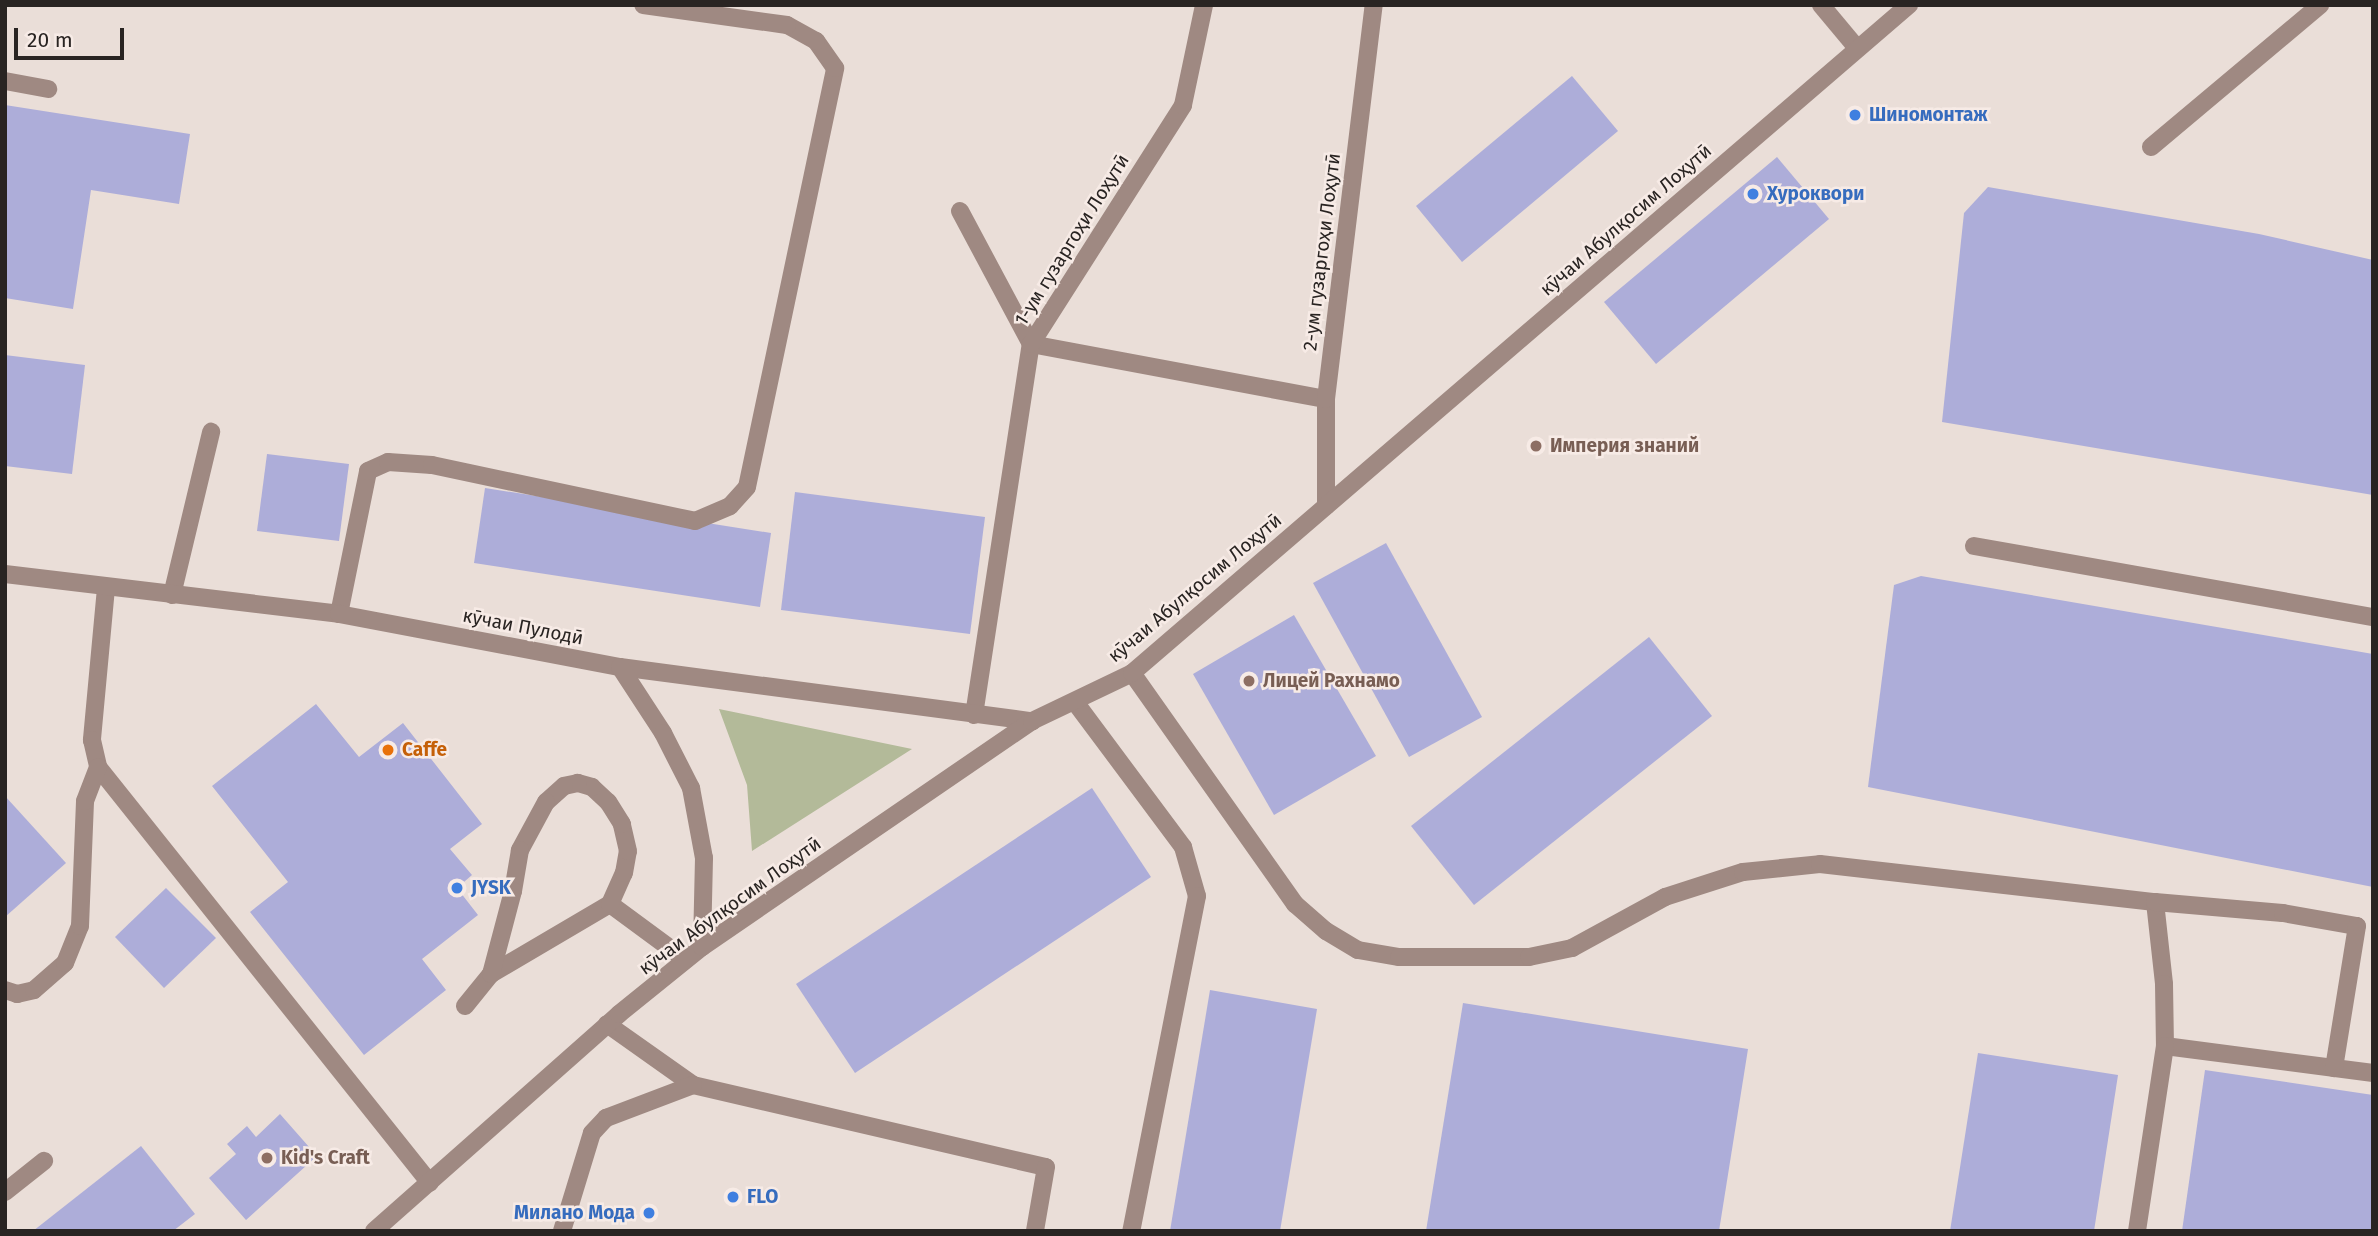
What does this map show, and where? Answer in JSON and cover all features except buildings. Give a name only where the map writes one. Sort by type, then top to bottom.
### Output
[{"type":"street","points":[[339,614],[368,471],[388,462],[432,465],[695,521],[730,506],[747,487],[835,68],[816,41],[787,25],[643,5]]},
{"type":"street","name":"1-ум гузаргоҳи Лоҳутӣ","points":[[974,715],[1031,344],[1183,106],[1204,5]]},
{"type":"street","name":"2-ум гузаргоҳи Лоҳутӣ","points":[[1326,506],[1326,399],[1374,5]]},
{"type":"street","points":[[1821,5],[1857,48]]},
{"type":"street","name":"кӯчаи Абулқосим Лоҳутӣ","points":[[374,1231],[607,1024],[702,947],[1032,721],[1132,673],[1909,5]]},
{"type":"street","points":[[2151,147],[2320,5]]},
{"type":"street","points":[[5,81],[48,89]]},
{"type":"street","points":[[960,211],[1031,344],[1326,399]]},
{"type":"street","points":[[172,595],[211,432]]},
{"type":"street","points":[[1974,545],[2373,617]]},
{"type":"street","name":"кӯчаи Пулодӣ","points":[[5,574],[339,614],[620,667],[1032,721]]},
{"type":"street","points":[[106,588],[92,740],[98,767],[430,1183]]},
{"type":"street","points":[[620,667],[663,733],[691,788],[705,858],[702,947]]},
{"type":"street","points":[[1132,673],[1295,904],[1326,931],[1358,950],[1399,957],[1530,957],[1572,948],[1665,897],[1743,872],[1820,864],[2155,902],[2283,913],[2357,926],[2334,1068]]},
{"type":"street","points":[[1075,702],[1183,847],[1197,896],[1131,1231]]},
{"type":"street","points":[[5,990],[17,994],[34,990],[65,963],[79,926],[85,801],[98,767]]},
{"type":"street","points":[[465,1006],[491,974],[610,904],[624,873],[628,851],[622,824],[608,802],[592,788],[578,783],[565,786],[546,802],[520,850],[513,891],[491,974]]},
{"type":"street","points":[[2137,1231],[2165,1046],[2164,984],[2155,902]]},
{"type":"street","points":[[610,904],[686,960]]},
{"type":"street","points":[[607,1024],[693,1085],[1046,1167],[1035,1231]]},
{"type":"street","points":[[2165,1046],[2373,1073]]},
{"type":"street","points":[[562,1231],[592,1133],[606,1118],[693,1085]]},
{"type":"street","points":[[5,1192],[44,1161]]},
{"type":"green space","points":[[719,709],[912,749],[752,851],[747,785]]},
{"type":"place","name":"Шиномонтаж","points":[[1855,115]]},
{"type":"place","name":"Хуроквори","points":[[1753,194]]},
{"type":"place","name":"Империя знаний","points":[[1536,446]]},
{"type":"place","name":"Лицей Рахнамо","points":[[1249,681]]},
{"type":"place","name":"Caffe","points":[[388,750]]},
{"type":"place","name":"JYSK","points":[[457,888]]},
{"type":"place","name":"Kid's Craft","points":[[267,1158]]},
{"type":"place","name":"FLO","points":[[733,1197]]},
{"type":"place","name":"Милано Мода","points":[[649,1213]]}]
